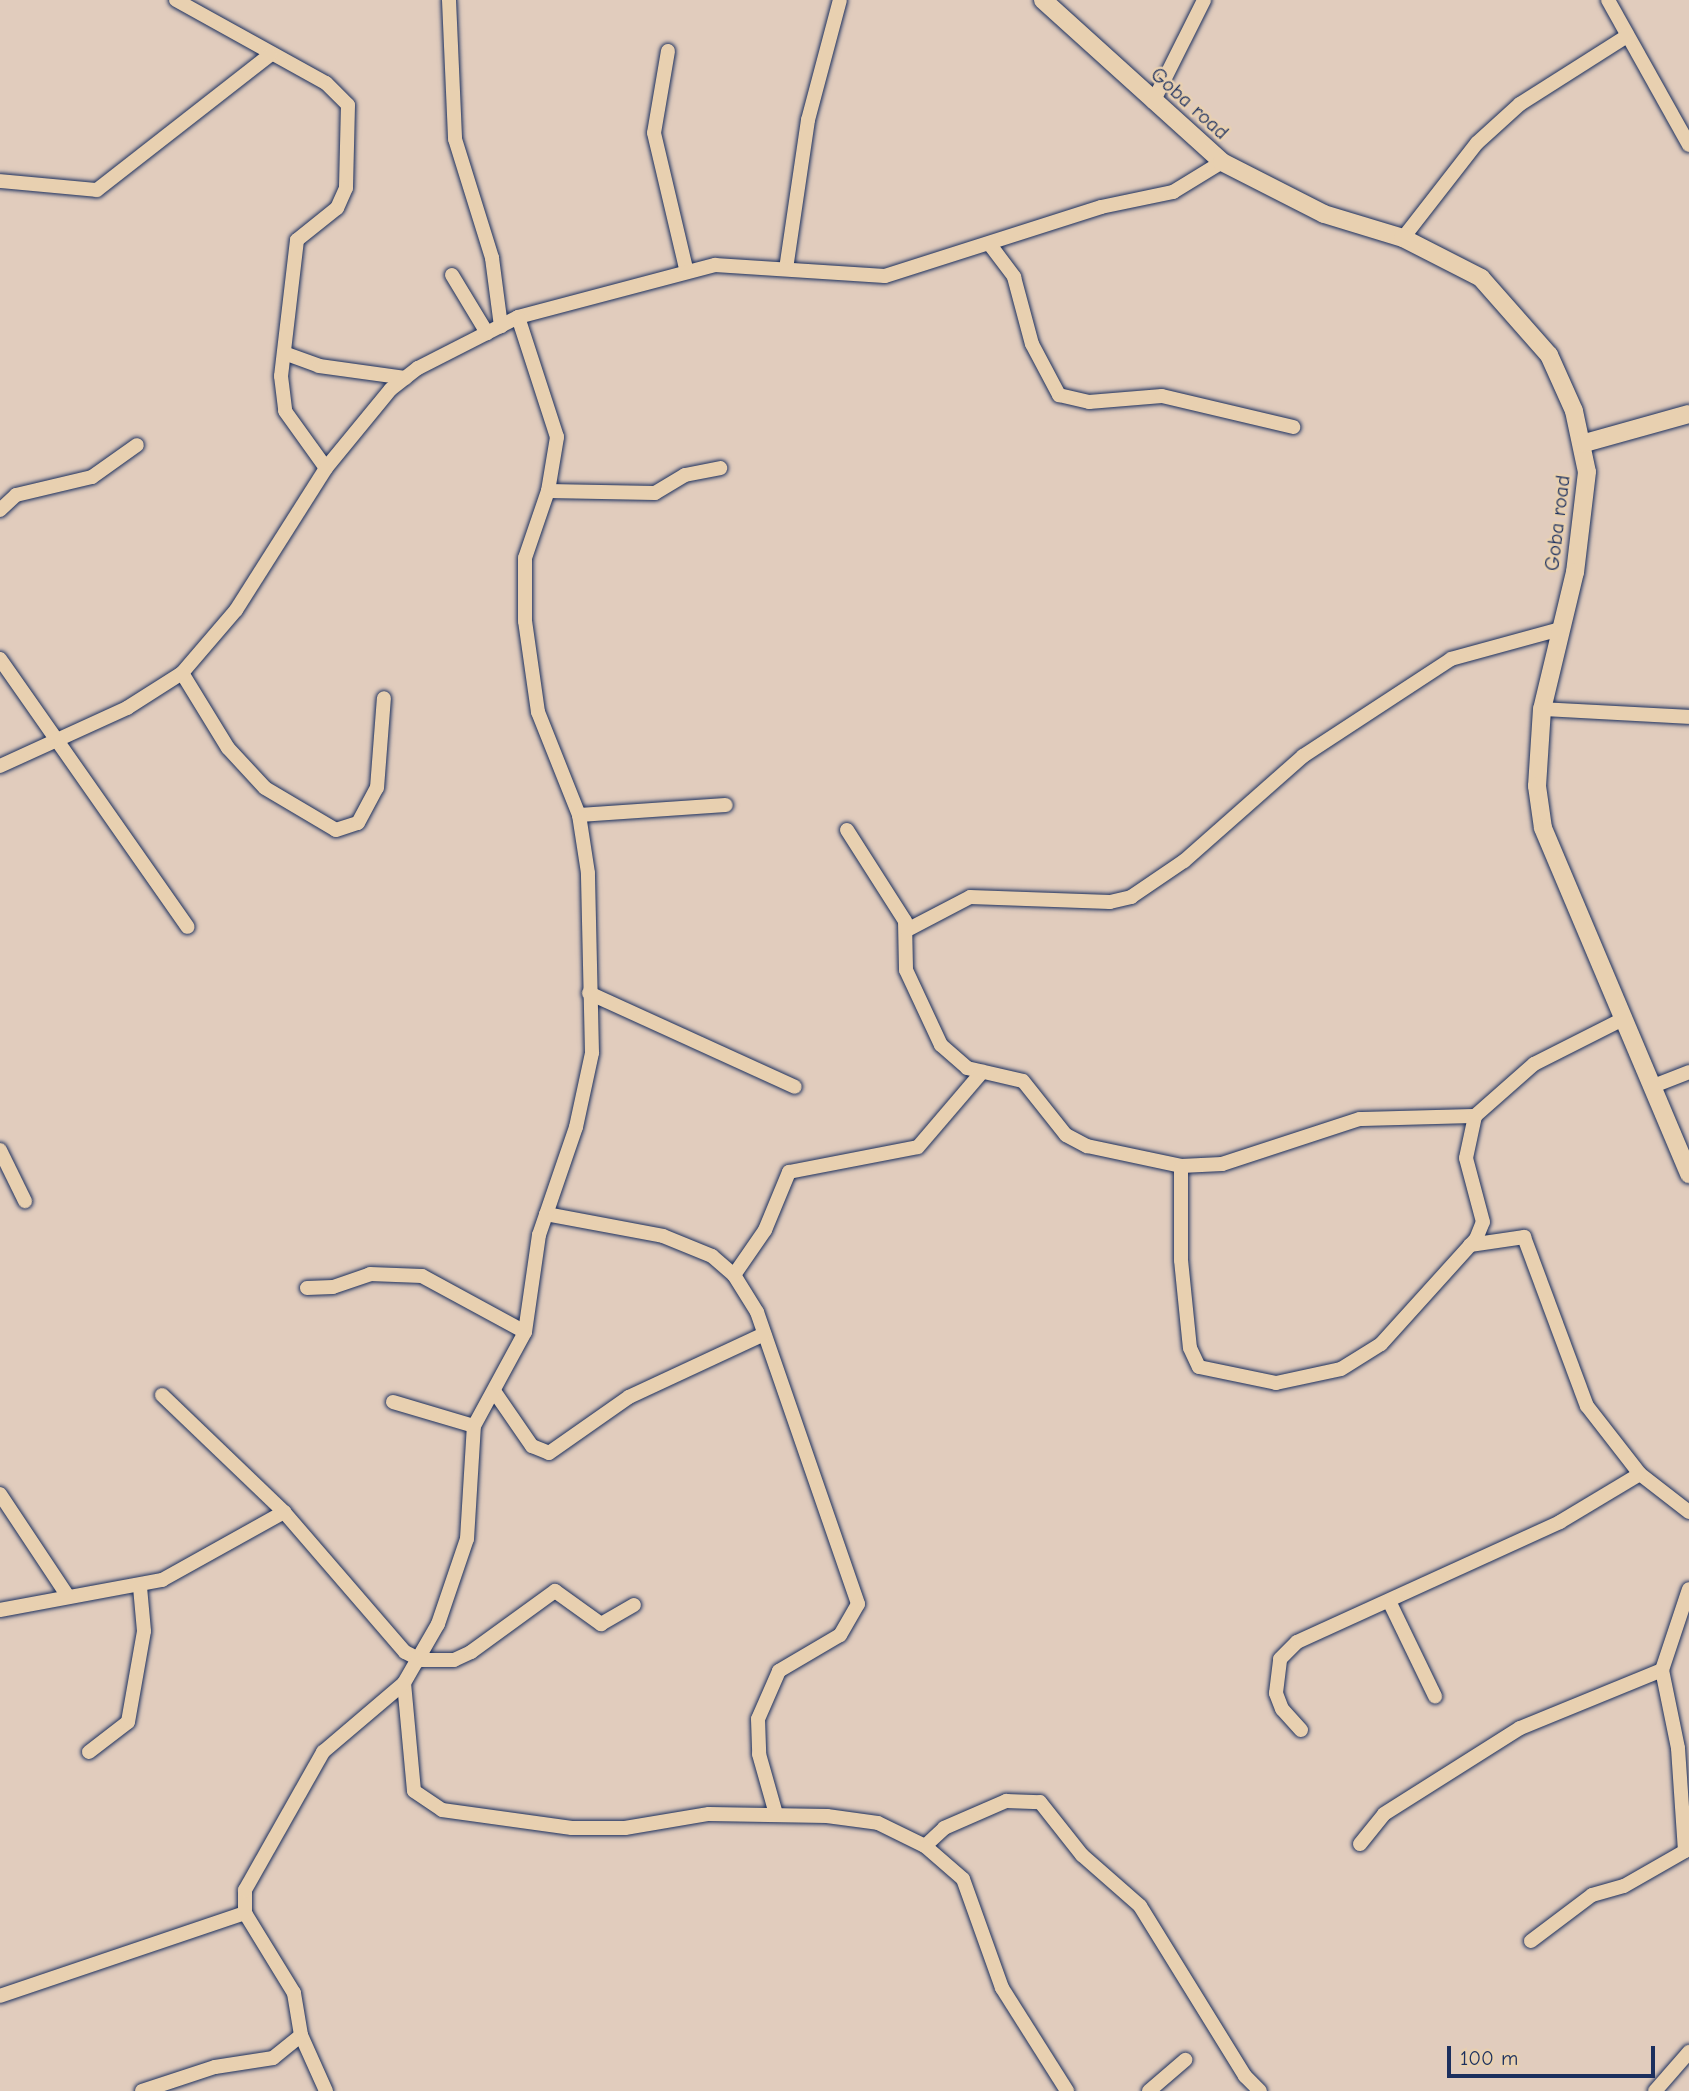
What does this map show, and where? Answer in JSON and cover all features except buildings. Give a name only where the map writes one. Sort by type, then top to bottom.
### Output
[{"type":"street","points":[[176,0],[270,55],[337,90],[350,114],[341,200],[298,240],[284,353],[285,411],[326,468]]},
{"type":"street","points":[[449,0],[455,139],[492,258],[501,326]]},
{"type":"street","points":[[786,269],[808,120],[840,0]]},
{"type":"street","name":"Goba road","points":[[1045,0],[1153,102],[1222,162],[1324,214],[1403,238],[1481,278],[1519,316],[1549,355],[1585,443],[1585,511],[1542,709],[1536,786],[1543,828],[1621,1020],[1689,1174]]},
{"type":"street","points":[[1153,102],[1204,0]]},
{"type":"street","points":[[1608,0],[1689,145]]},
{"type":"street","points":[[1403,238],[1477,143],[1511,112],[1627,36]]},
{"type":"street","points":[[668,51],[654,132],[687,268]]},
{"type":"street","points":[[0,181],[97,190],[270,55]]},
{"type":"street","points":[[0,766],[127,708],[182,673],[260,575],[326,468],[405,378],[518,317],[687,268],[786,269],[885,276],[992,246],[1101,207],[1173,192],[1222,162]]},
{"type":"street","points":[[992,246],[1014,277],[1032,344],[1059,395],[1089,402],[1162,396],[1293,427]]},
{"type":"street","points":[[452,275],[487,333]]},
{"type":"street","points":[[326,2091],[301,2035],[293,1993],[245,1913],[245,1889],[307,1774],[323,1752],[404,1683],[421,1660],[467,1539],[474,1426],[525,1332],[546,1214],[592,1053],[588,873],[579,815],[538,712],[525,621],[525,558],[548,491],[557,437],[518,317]]},
{"type":"street","points":[[284,353],[319,366],[405,378]]},
{"type":"street","points":[[1585,443],[1689,414]]},
{"type":"street","points":[[0,510],[16,495],[92,477],[137,446]]},
{"type":"street","points":[[548,491],[655,493],[685,475],[719,468]]},
{"type":"street","points":[[907,930],[970,897],[1110,902],[1130,897],[1184,861],[1303,756],[1451,659],[1560,629]]},
{"type":"street","points":[[0,659],[188,927]]},
{"type":"street","points":[[182,673],[228,748],[265,788],[336,830],[358,823],[377,788],[384,698]]},
{"type":"street","points":[[1542,709],[1689,717]]},
{"type":"street","points":[[579,815],[726,805]]},
{"type":"street","points":[[848,830],[907,930],[906,970],[927,1021],[954,1061],[982,1072],[1023,1081],[1066,1135],[1087,1146],[1181,1166],[1222,1164],[1360,1119],[1475,1116]]},
{"type":"street","points":[[589,993],[795,1087]]},
{"type":"street","points":[[1181,1166],[1191,1348],[1207,1372],[1276,1383],[1342,1369],[1381,1344],[1470,1245],[1483,1222],[1466,1158],[1475,1116],[1534,1064],[1621,1020]]},
{"type":"street","points":[[734,1275],[765,1230],[789,1172],[918,1147],[982,1072]]},
{"type":"street","points":[[1651,1087],[1689,1072]]},
{"type":"street","points":[[0,1150],[25,1200]]},
{"type":"street","points":[[546,1214],[663,1236],[712,1256],[734,1275],[764,1334],[858,1604],[840,1634],[779,1671],[758,1719],[759,1754],[776,1814]]},
{"type":"street","points":[[1470,1245],[1524,1237],[1587,1406],[1640,1474],[1689,1512]]},
{"type":"street","points":[[307,1288],[333,1287],[370,1274],[422,1276],[525,1332]]},
{"type":"street","points":[[494,1391],[532,1446],[549,1453],[629,1396],[764,1334]]},
{"type":"street","points":[[162,1395],[284,1512],[405,1653],[421,1660],[445,1662],[471,1652],[555,1591],[601,1624],[634,1605]]},
{"type":"street","points":[[393,1402],[474,1426]]},
{"type":"street","points":[[1301,1730],[1282,1710],[1276,1693],[1280,1659],[1334,1620],[1389,1601],[1560,1522],[1640,1474]]},
{"type":"street","points":[[0,1493],[67,1595]]},
{"type":"street","points":[[0,1610],[67,1595],[140,1587],[284,1512]]},
{"type":"street","points":[[89,1752],[128,1722],[144,1631],[140,1587]]},
{"type":"street","points":[[1531,1941],[1584,1900],[1625,1886],[1685,1851],[1678,1748],[1662,1670],[1689,1589]]},
{"type":"street","points":[[1389,1601],[1435,1696]]},
{"type":"street","points":[[1360,1844],[1384,1814],[1520,1728],[1662,1670]]},
{"type":"street","points":[[404,1683],[412,1782],[428,1805],[572,1828],[776,1814],[878,1823],[925,1846],[963,1879],[1002,1988],[1068,2091]]},
{"type":"street","points":[[925,1846],[944,1828],[1006,1801],[1040,1802],[1082,1856],[1140,1906],[1246,2084],[1260,2091]]},
{"type":"street","points":[[0,1996],[245,1913]]},
{"type":"street","points":[[142,2091],[215,2067],[273,2058],[301,2035]]},
{"type":"street","points":[[1655,2091],[1689,2052]]},
{"type":"street","points":[[1149,2091],[1185,2060]]}]
